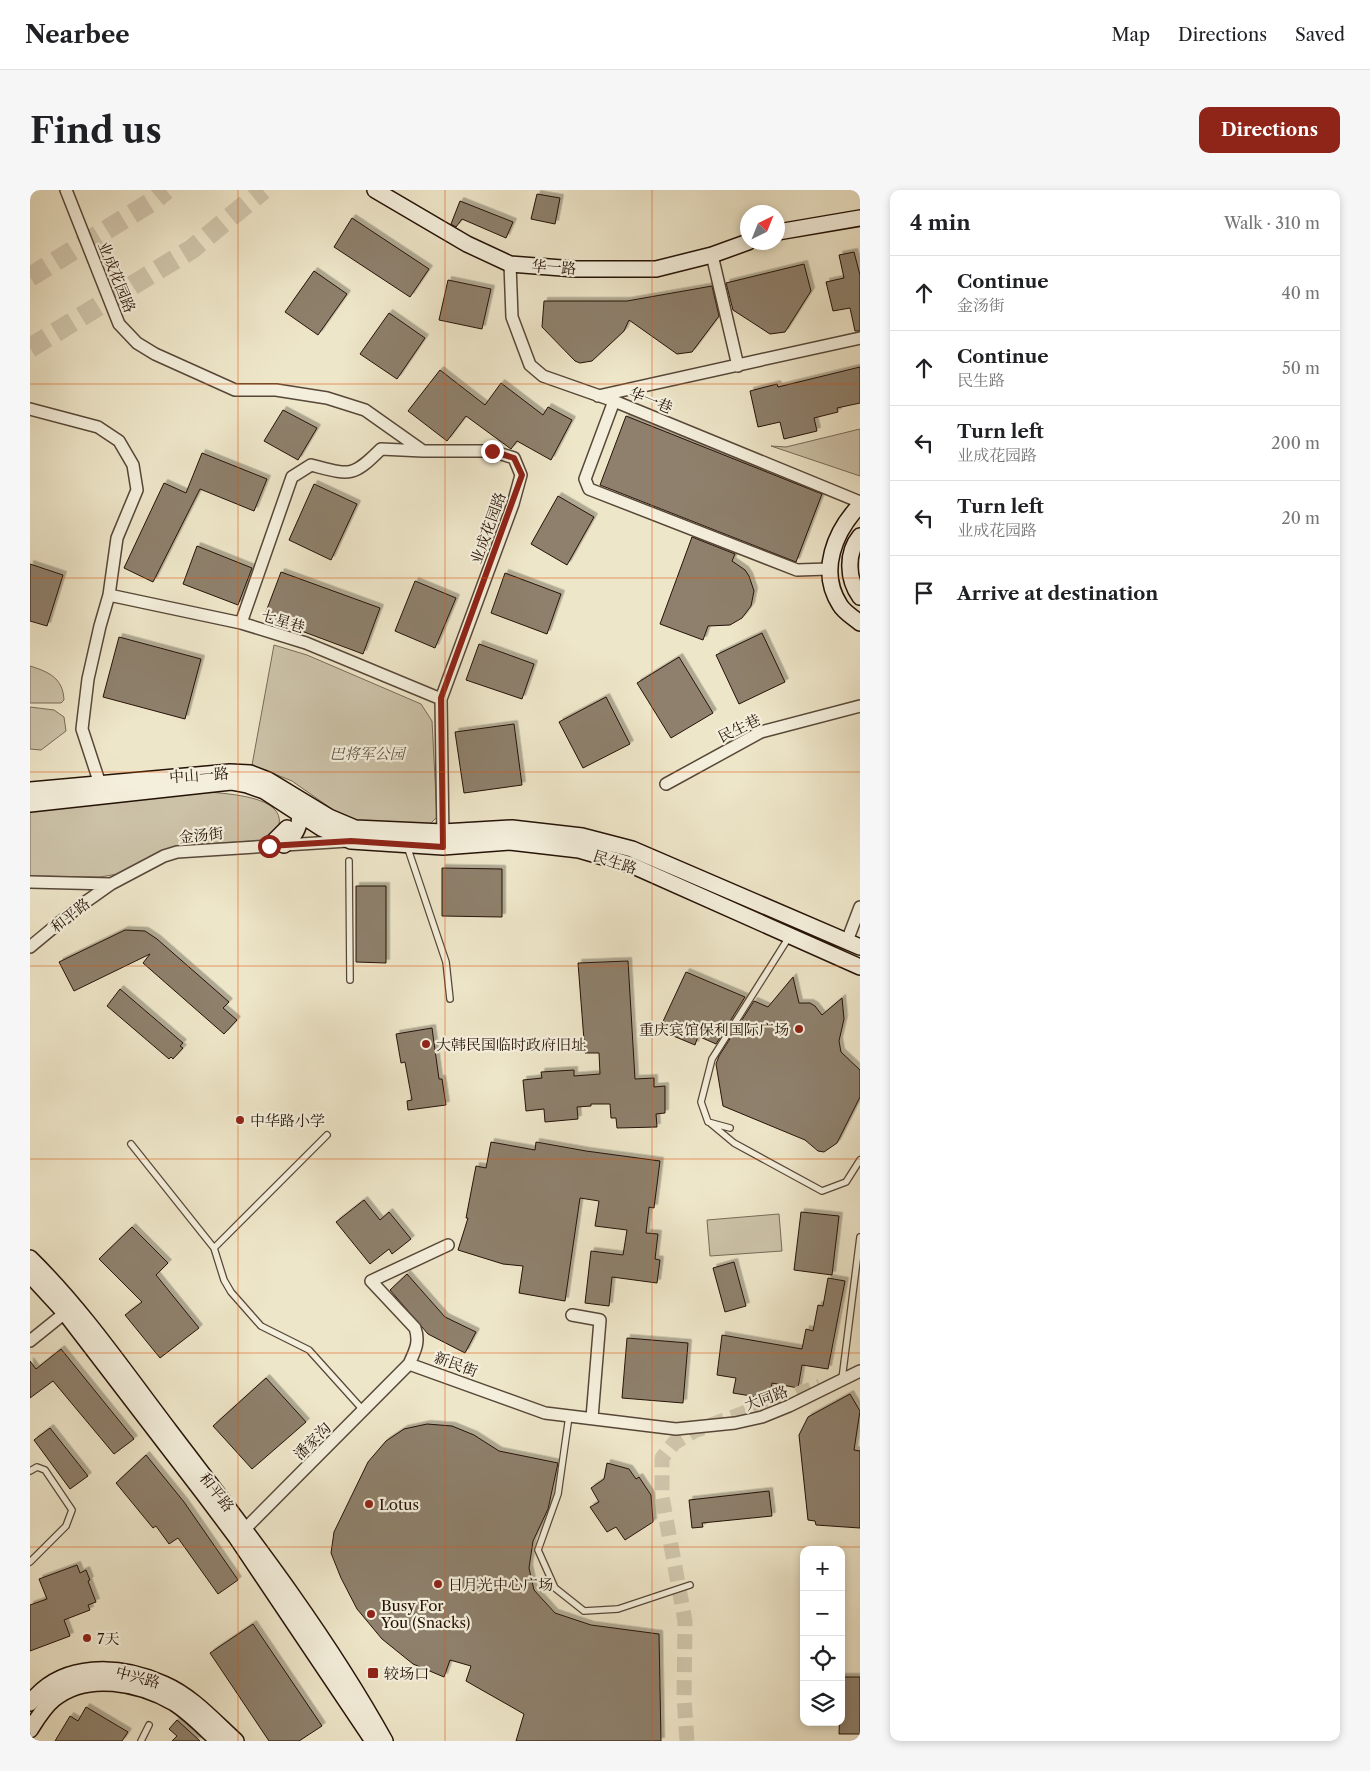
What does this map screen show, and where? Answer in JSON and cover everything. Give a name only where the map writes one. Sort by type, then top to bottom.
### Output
[{"type":"main road","name":"华一路","points":[[375,190],[467,244],[510,264],[575,269],[656,269],[712,255],[740,245]]},
{"type":"main road","points":[[785,231],[860,218]]},
{"type":"main road","points":[[860,504],[847,520],[834,543],[829,569],[832,588],[840,605],[860,623]]},
{"type":"main road","points":[[860,536],[854,543],[850,560],[850,574],[860,597]]},
{"type":"main road","name":"中山一路","points":[[30,790],[230,772],[250,774],[268,780],[283,795]]},
{"type":"main road","name":"中山一路","points":[[30,804],[231,782],[283,795],[329,817],[353,834]]},
{"type":"main road","points":[[276,845],[292,839],[298,828],[300,813],[294,799],[283,795]]},
{"type":"main road","points":[[276,845],[289,826],[290,818],[283,795]]},
{"type":"main road","points":[[300,813],[336,836],[353,834]]},
{"type":"main road","name":"民生路","points":[[353,834],[406,844],[443,840],[512,828],[591,838],[632,849],[856,942]]},
{"type":"main road","name":"民生路","points":[[353,834],[510,842],[579,850],[631,865],[860,967]]},
{"type":"main road","name":"和平路","points":[[30,1258],[332,1655],[385,1741]]},
{"type":"main road","name":"和平路","points":[[30,1275],[69,1309]]},
{"type":"main road","name":"和平路","points":[[241,1533],[373,1741]]},
{"type":"main road","name":"中兴路","points":[[31,1701],[52,1684],[76,1672],[117,1670],[164,1684],[198,1706],[236,1741]]},
{"type":"main road","name":"中兴路","points":[[30,1730],[44,1710],[67,1690],[95,1683],[115,1684],[138,1687],[175,1704],[218,1741]]},
{"type":"street","name":"业成花园路","points":[[66,190],[119,324],[137,343],[156,354],[235,390],[276,390],[310,395],[327,398],[365,410],[423,451],[492,451],[514,458],[522,475],[441,698],[443,840]]},
{"type":"street","points":[[712,255],[738,366]]},
{"type":"street","name":"华一巷","points":[[510,264],[512,317],[530,365],[543,376],[614,402],[860,504]]},
{"type":"street","points":[[598,396],[860,338]]},
{"type":"street","points":[[614,402],[585,479],[588,490],[797,570],[829,569]]},
{"type":"street","points":[[30,409],[98,428],[119,441],[133,465],[137,490],[117,538],[109,594],[88,679],[82,729],[100,784]]},
{"type":"street","points":[[241,623],[292,477],[311,465],[344,474],[360,470],[381,449],[423,451]]},
{"type":"street","name":"七星巷","points":[[109,594],[241,623],[306,643],[441,698]]},
{"type":"street","name":"民生巷","points":[[666,784],[761,732],[860,706]]},
{"type":"street","name":"金汤街","points":[[30,882],[111,884],[164,856],[176,852],[276,845],[353,834]]},
{"type":"street","name":"和平路","points":[[30,947],[77,908],[111,884]]},
{"type":"street","points":[[856,942],[860,907]]},
{"type":"street","name":"新民街","points":[[448,1244],[371,1281],[415,1328],[418,1337],[417,1347],[409,1364],[545,1413],[676,1429]]},
{"type":"street","points":[[30,1341],[69,1309]]},
{"type":"street","points":[[572,1315],[600,1320],[592,1418]]},
{"type":"street","name":"潘家沟","points":[[241,1533],[409,1364]]},
{"type":"street","name":"大同路","points":[[676,1429],[735,1423],[762,1417],[860,1371]]},
{"type":"lane","points":[[406,844],[446,962],[450,999]]},
{"type":"lane","points":[[349,861],[350,980]]},
{"type":"lane","points":[[790,936],[712,1059],[701,1102],[708,1122],[734,1143],[822,1191],[846,1182],[860,1160]]},
{"type":"lane","points":[[708,1122],[730,1128]]},
{"type":"lane","points":[[214,1248],[327,1136]]},
{"type":"lane","points":[[131,1144],[214,1248],[224,1280],[231,1292],[261,1326],[309,1350],[364,1410]]},
{"type":"lane","points":[[842,1380],[860,1237]]},
{"type":"lane","points":[[569,1416],[558,1494],[538,1550],[554,1588],[584,1611],[618,1609],[690,1585]]},
{"type":"lane","points":[[30,1471],[37,1467],[44,1470],[72,1510],[66,1526],[30,1562]]},
{"type":"lane","points":[[141,1741],[149,1725]]},
{"type":"green space","points":[[860,429],[860,476],[771,446],[786,447]]},
{"type":"green space","name":"巴将军公园","points":[[274,645],[307,655],[421,704],[432,721],[437,817],[430,824],[362,823],[339,814],[292,781],[252,765]]},
{"type":"green space","points":[[30,666],[49,674],[58,681],[63,692],[64,700],[61,703],[30,703]]},
{"type":"green space","points":[[30,707],[54,710],[64,717],[66,731],[41,750],[30,749]]},
{"type":"green space","points":[[209,792],[253,798],[264,802],[273,808],[278,815],[279,825],[267,840],[177,846],[118,874],[100,877],[30,876],[30,807]]},
{"type":"green space","points":[[779,1214],[782,1251],[710,1256],[707,1220]]},
{"type":"building","points":[[537,194],[560,198],[555,224],[531,219]]},
{"type":"building","points":[[460,201],[513,222],[506,238],[462,219],[456,227],[451,224]]},
{"type":"building","points":[[352,218],[429,269],[410,297],[334,247]]},
{"type":"building","points":[[854,252],[860,275],[860,331],[855,331],[850,308],[833,311],[826,282],[844,278],[839,255]]},
{"type":"building","points":[[804,264],[811,291],[785,332],[770,334],[733,310],[726,283]]},
{"type":"building","points":[[314,271],[347,294],[318,335],[285,312]]},
{"type":"building","points":[[448,280],[491,289],[482,329],[439,320]]},
{"type":"building","points":[[712,286],[719,316],[692,352],[677,354],[629,320],[624,331],[592,361],[580,363],[575,361],[542,327],[544,301],[627,301]]},
{"type":"building","points":[[389,313],[425,338],[397,379],[360,354]]},
{"type":"building","points":[[860,367],[860,403],[837,408],[838,412],[814,418],[817,431],[784,439],[780,422],[758,427],[750,391],[777,384],[778,387]]},
{"type":"building","points":[[440,370],[485,405],[501,383],[543,415],[548,407],[572,420],[551,460],[517,441],[511,449],[466,416],[447,441],[408,411]]},
{"type":"building","points":[[283,410],[317,428],[298,460],[264,441]]},
{"type":"building","points":[[626,416],[822,494],[796,562],[600,485]]},
{"type":"building","points":[[202,453],[267,479],[254,511],[200,489],[153,582],[124,568],[164,483],[186,493]]},
{"type":"building","points":[[314,484],[357,504],[331,560],[289,540]]},
{"type":"building","points":[[558,496],[594,517],[567,565],[531,544]]},
{"type":"building","points":[[692,537],[735,554],[732,561],[745,570],[754,591],[751,606],[742,618],[730,625],[708,626],[703,640],[660,624]]},
{"type":"building","points":[[197,546],[252,568],[238,605],[183,584]]},
{"type":"building","points":[[30,564],[63,575],[47,626],[30,621]]},
{"type":"building","points":[[281,572],[380,608],[363,654],[264,617]]},
{"type":"building","points":[[505,573],[561,594],[547,634],[491,613]]},
{"type":"building","points":[[415,581],[456,598],[435,648],[395,631]]},
{"type":"building","points":[[762,633],[785,682],[739,704],[716,655]]},
{"type":"building","points":[[119,637],[201,659],[185,719],[103,697]]},
{"type":"building","points":[[479,644],[534,664],[522,699],[466,680]]},
{"type":"building","points":[[679,657],[713,713],[671,738],[637,683]]},
{"type":"building","points":[[606,697],[630,744],[583,768],[559,722]]},
{"type":"building","points":[[514,724],[522,785],[464,793],[455,732]]},
{"type":"building","points":[[442,868],[502,869],[502,917],[442,916]]},
{"type":"building","points":[[356,886],[386,886],[386,963],[356,962]]},
{"type":"building","points":[[125,930],[145,931],[157,939],[229,1002],[223,1008],[237,1020],[224,1034],[143,963],[150,954],[74,991],[59,962]]},
{"type":"building","points":[[628,961],[635,1079],[654,1078],[654,1087],[665,1086],[665,1113],[656,1114],[657,1127],[617,1128],[616,1118],[611,1118],[610,1104],[591,1104],[591,1106],[577,1107],[578,1119],[545,1122],[544,1109],[526,1111],[523,1080],[542,1078],[541,1072],[574,1070],[574,1076],[600,1074],[599,1053],[585,1053],[578,963]]},
{"type":"building","points":[[686,972],[745,997],[716,1044],[698,1036],[695,1045],[659,1030]]},
{"type":"building","points":[[793,977],[799,1003],[810,1003],[822,1015],[842,998],[844,1019],[839,1041],[841,1052],[860,1070],[860,1097],[837,1143],[824,1152],[818,1151],[805,1140],[723,1106],[716,1064],[719,1056],[754,1001],[768,1007]]},
{"type":"building","points":[[120,989],[183,1043],[180,1046],[183,1048],[173,1059],[171,1057],[169,1059],[107,1006]]},
{"type":"building","points":[[432,1028],[439,1079],[442,1079],[446,1105],[408,1110],[407,1101],[412,1100],[405,1062],[401,1063],[396,1034]]},
{"type":"building","points":[[491,1142],[535,1150],[536,1142],[660,1161],[654,1208],[649,1207],[646,1233],[658,1234],[655,1259],[660,1260],[657,1283],[612,1277],[609,1306],[585,1303],[591,1251],[623,1255],[627,1230],[595,1226],[599,1201],[580,1198],[565,1301],[519,1293],[523,1266],[503,1264],[458,1250],[468,1218],[466,1218],[476,1166],[486,1168]]},
{"type":"building","points":[[364,1200],[380,1220],[389,1212],[411,1239],[392,1254],[389,1249],[370,1264],[336,1222]]},
{"type":"building","points":[[801,1212],[839,1216],[832,1275],[794,1270]]},
{"type":"building","points":[[132,1227],[168,1263],[156,1275],[199,1328],[160,1358],[125,1315],[142,1302],[99,1259]]},
{"type":"building","points":[[734,1262],[746,1306],[725,1312],[713,1268]]},
{"type":"building","points":[[407,1274],[445,1317],[476,1332],[465,1353],[428,1334],[390,1290]]},
{"type":"building","points":[[828,1278],[845,1281],[828,1369],[802,1365],[798,1388],[772,1383],[769,1399],[733,1393],[736,1378],[717,1375],[722,1335],[802,1349],[806,1329],[813,1331],[818,1305],[823,1306]]},
{"type":"building","points":[[627,1338],[688,1343],[683,1403],[622,1398]]},
{"type":"building","points":[[61,1349],[134,1439],[114,1454],[53,1381],[30,1398],[30,1361],[36,1369]]},
{"type":"building","points":[[266,1378],[306,1422],[252,1469],[213,1426]]},
{"type":"building","points":[[850,1394],[860,1411],[854,1450],[860,1451],[860,1528],[816,1525],[815,1521],[808,1520],[799,1435],[808,1417]]},
{"type":"building","name":"日月光中心广场","points":[[427,1424],[452,1426],[474,1435],[499,1451],[558,1463],[548,1509],[533,1541],[529,1568],[534,1590],[555,1613],[591,1625],[659,1634],[661,1741],[516,1741],[524,1714],[466,1681],[471,1666],[450,1660],[444,1677],[413,1664],[382,1639],[357,1609],[331,1553],[334,1532],[368,1462],[386,1441],[404,1429]]},
{"type":"building","points":[[50,1428],[88,1476],[70,1489],[34,1440]]},
{"type":"building","points":[[146,1455],[184,1502],[238,1580],[218,1594],[178,1538],[169,1544],[156,1526],[153,1528],[116,1483]]},
{"type":"building","points":[[607,1463],[629,1469],[636,1479],[639,1477],[651,1495],[653,1522],[625,1540],[616,1527],[607,1532],[590,1507],[599,1502],[591,1488],[604,1479]]},
{"type":"building","points":[[769,1491],[772,1516],[702,1523],[703,1527],[692,1528],[689,1500]]},
{"type":"building","points":[[77,1565],[80,1573],[86,1570],[96,1602],[88,1605],[90,1610],[64,1620],[70,1636],[30,1651],[30,1605],[47,1599],[39,1579]]},
{"type":"building","points":[[253,1624],[322,1726],[299,1741],[269,1741],[210,1653]]},
{"type":"building","points":[[845,1677],[860,1677],[860,1734],[839,1734],[839,1726],[845,1726]]},
{"type":"building","points":[[86,1707],[128,1732],[122,1741],[55,1741],[70,1716],[78,1721]]},
{"type":"building","points":[[177,1720],[200,1741],[172,1741],[177,1736],[169,1729]]},
{"type":"tunnel","points":[[30,277],[153,201],[166,190]]},
{"type":"tunnel","points":[[30,348],[192,249],[263,190]]},
{"type":"tunnel","points":[[687,1741],[684,1698],[685,1621],[662,1497],[662,1458],[674,1443],[694,1431],[820,1386]]},
{"type":"place","name":"重庆宾馆保利国际广场","points":[[799,1029]]},
{"type":"place","name":"大韩民国临时政府旧址","points":[[426,1044]]},
{"type":"place","name":"中华路小学","points":[[240,1120]]},
{"type":"place","name":"Lotus","points":[[369,1504]]},
{"type":"place","name":"日月光中心广场","points":[[438,1584]]},
{"type":"place","name":"Busy For You (Snacks)","points":[[371,1614]]},
{"type":"place","name":"7天","points":[[87,1638]]},
{"type":"place","name":"较场口","points":[[373,1673]]},
{"type":"route","points":[[269,846],[351,841],[443,847],[441,698],[522,475],[514,458],[492,451]]}]
